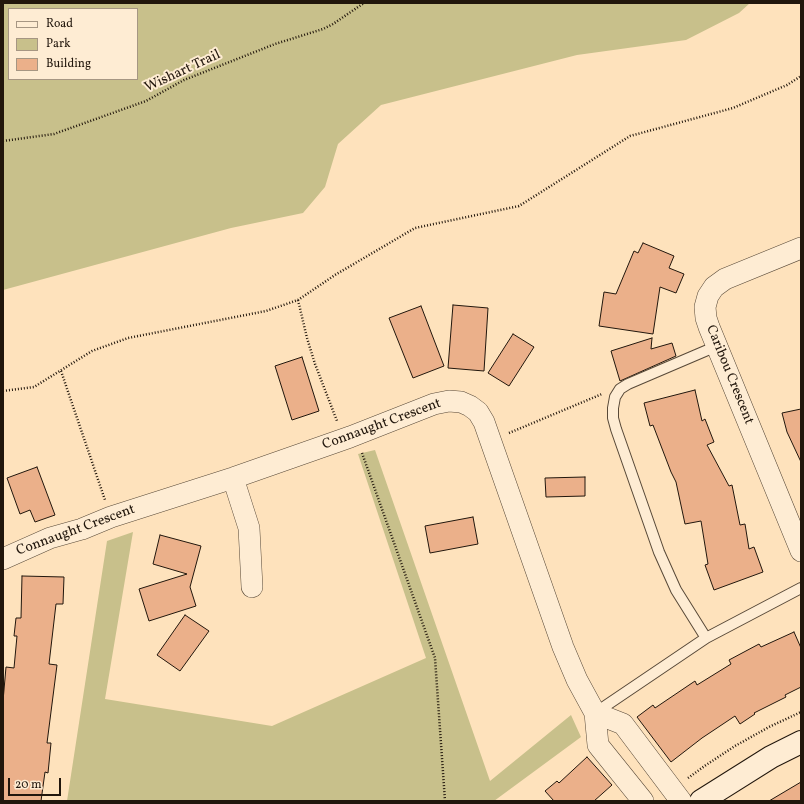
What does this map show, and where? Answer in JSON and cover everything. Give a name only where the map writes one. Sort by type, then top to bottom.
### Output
[{"type":"street","name":"Caribou Crescent","points":[[801,248],[725,279],[714,287],[708,296],[705,307],[709,327],[801,551]]},
{"type":"street","name":"Connaught Crescent","points":[[3,559],[50,538],[82,529],[233,478],[350,437],[434,404],[448,401],[461,402],[478,412],[484,422],[563,647],[577,680],[595,713],[598,745],[643,801]]},
{"type":"street","points":[[233,478],[249,528],[252,587]]},
{"type":"street","points":[[595,713],[623,724],[684,792]]},
{"type":"street","points":[[701,801],[765,761],[801,742]]},
{"type":"lane","points":[[706,638],[676,590],[656,545],[613,418],[615,397],[618,392],[628,384],[717,346]]},
{"type":"lane","points":[[595,713],[706,638],[801,588]]},
{"type":"path","name":"Wishart Trail","points":[[3,141],[54,134],[146,101],[184,80],[275,44],[322,29],[333,24],[364,3]]},
{"type":"path","points":[[3,391],[34,387],[92,351],[128,338],[266,311],[298,300],[335,275],[414,228],[519,206],[630,136],[733,108],[787,85],[801,76]]},
{"type":"path","points":[[298,300],[316,364],[338,424]]},
{"type":"path","points":[[61,371],[111,518]]},
{"type":"path","points":[[507,434],[599,394],[618,392]]},
{"type":"path","points":[[360,449],[435,658],[445,801]]},
{"type":"path","points":[[684,792],[687,779],[706,765],[735,746],[769,727],[801,712]]},
{"type":"green space","points":[[3,3],[750,3],[739,13],[686,40],[577,55],[381,105],[338,144],[325,187],[303,213],[231,228],[3,290]]},
{"type":"green space","points":[[375,450],[490,781],[571,715],[581,737],[494,801],[67,801],[107,541],[133,532],[105,699],[272,726],[426,658],[358,454]]},
{"type":"building","points":[[643,243],[674,256],[669,268],[684,274],[676,293],[660,287],[653,334],[599,326],[604,292],[616,294],[634,251],[638,253]]},
{"type":"building","points":[[453,305],[488,308],[484,371],[448,368]]},
{"type":"building","points":[[421,306],[444,366],[413,378],[389,318]]},
{"type":"building","points":[[513,334],[534,347],[509,386],[488,373]]},
{"type":"building","points":[[652,338],[651,349],[672,343],[676,356],[620,381],[611,351]]},
{"type":"building","points":[[302,357],[319,411],[292,420],[275,366]]},
{"type":"building","points":[[695,390],[702,421],[705,419],[714,442],[707,445],[729,486],[732,485],[740,525],[745,524],[749,549],[754,547],[763,572],[714,590],[705,565],[708,564],[701,521],[685,524],[676,482],[653,425],[650,426],[644,403]]},
{"type":"building","points":[[801,409],[801,462],[787,432],[782,413]]},
{"type":"building","points":[[37,467],[55,515],[35,522],[30,510],[20,514],[7,478]]},
{"type":"building","points":[[585,477],[585,496],[546,497],[545,478]]},
{"type":"building","points":[[473,517],[478,544],[430,553],[425,526]]},
{"type":"building","points":[[160,535],[201,546],[190,587],[196,606],[149,621],[139,589],[187,574],[153,564]]},
{"type":"building","points":[[22,576],[64,577],[63,604],[56,604],[49,664],[57,665],[47,743],[51,743],[48,773],[45,772],[41,801],[3,801],[3,701],[6,667],[14,668],[17,636],[14,636],[16,618],[21,618]]},
{"type":"building","points":[[185,615],[209,631],[180,671],[157,655]]},
{"type":"building","points":[[794,632],[801,648],[801,687],[785,695],[786,697],[754,713],[755,714],[740,724],[735,716],[702,738],[671,762],[637,717],[653,705],[655,708],[695,681],[697,685],[731,664],[729,660],[759,644],[761,647]]},
{"type":"building","points":[[587,757],[612,785],[594,801],[554,801],[545,791],[557,781],[559,783]]},
{"type":"building","points":[[801,782],[801,801],[769,801]]}]
